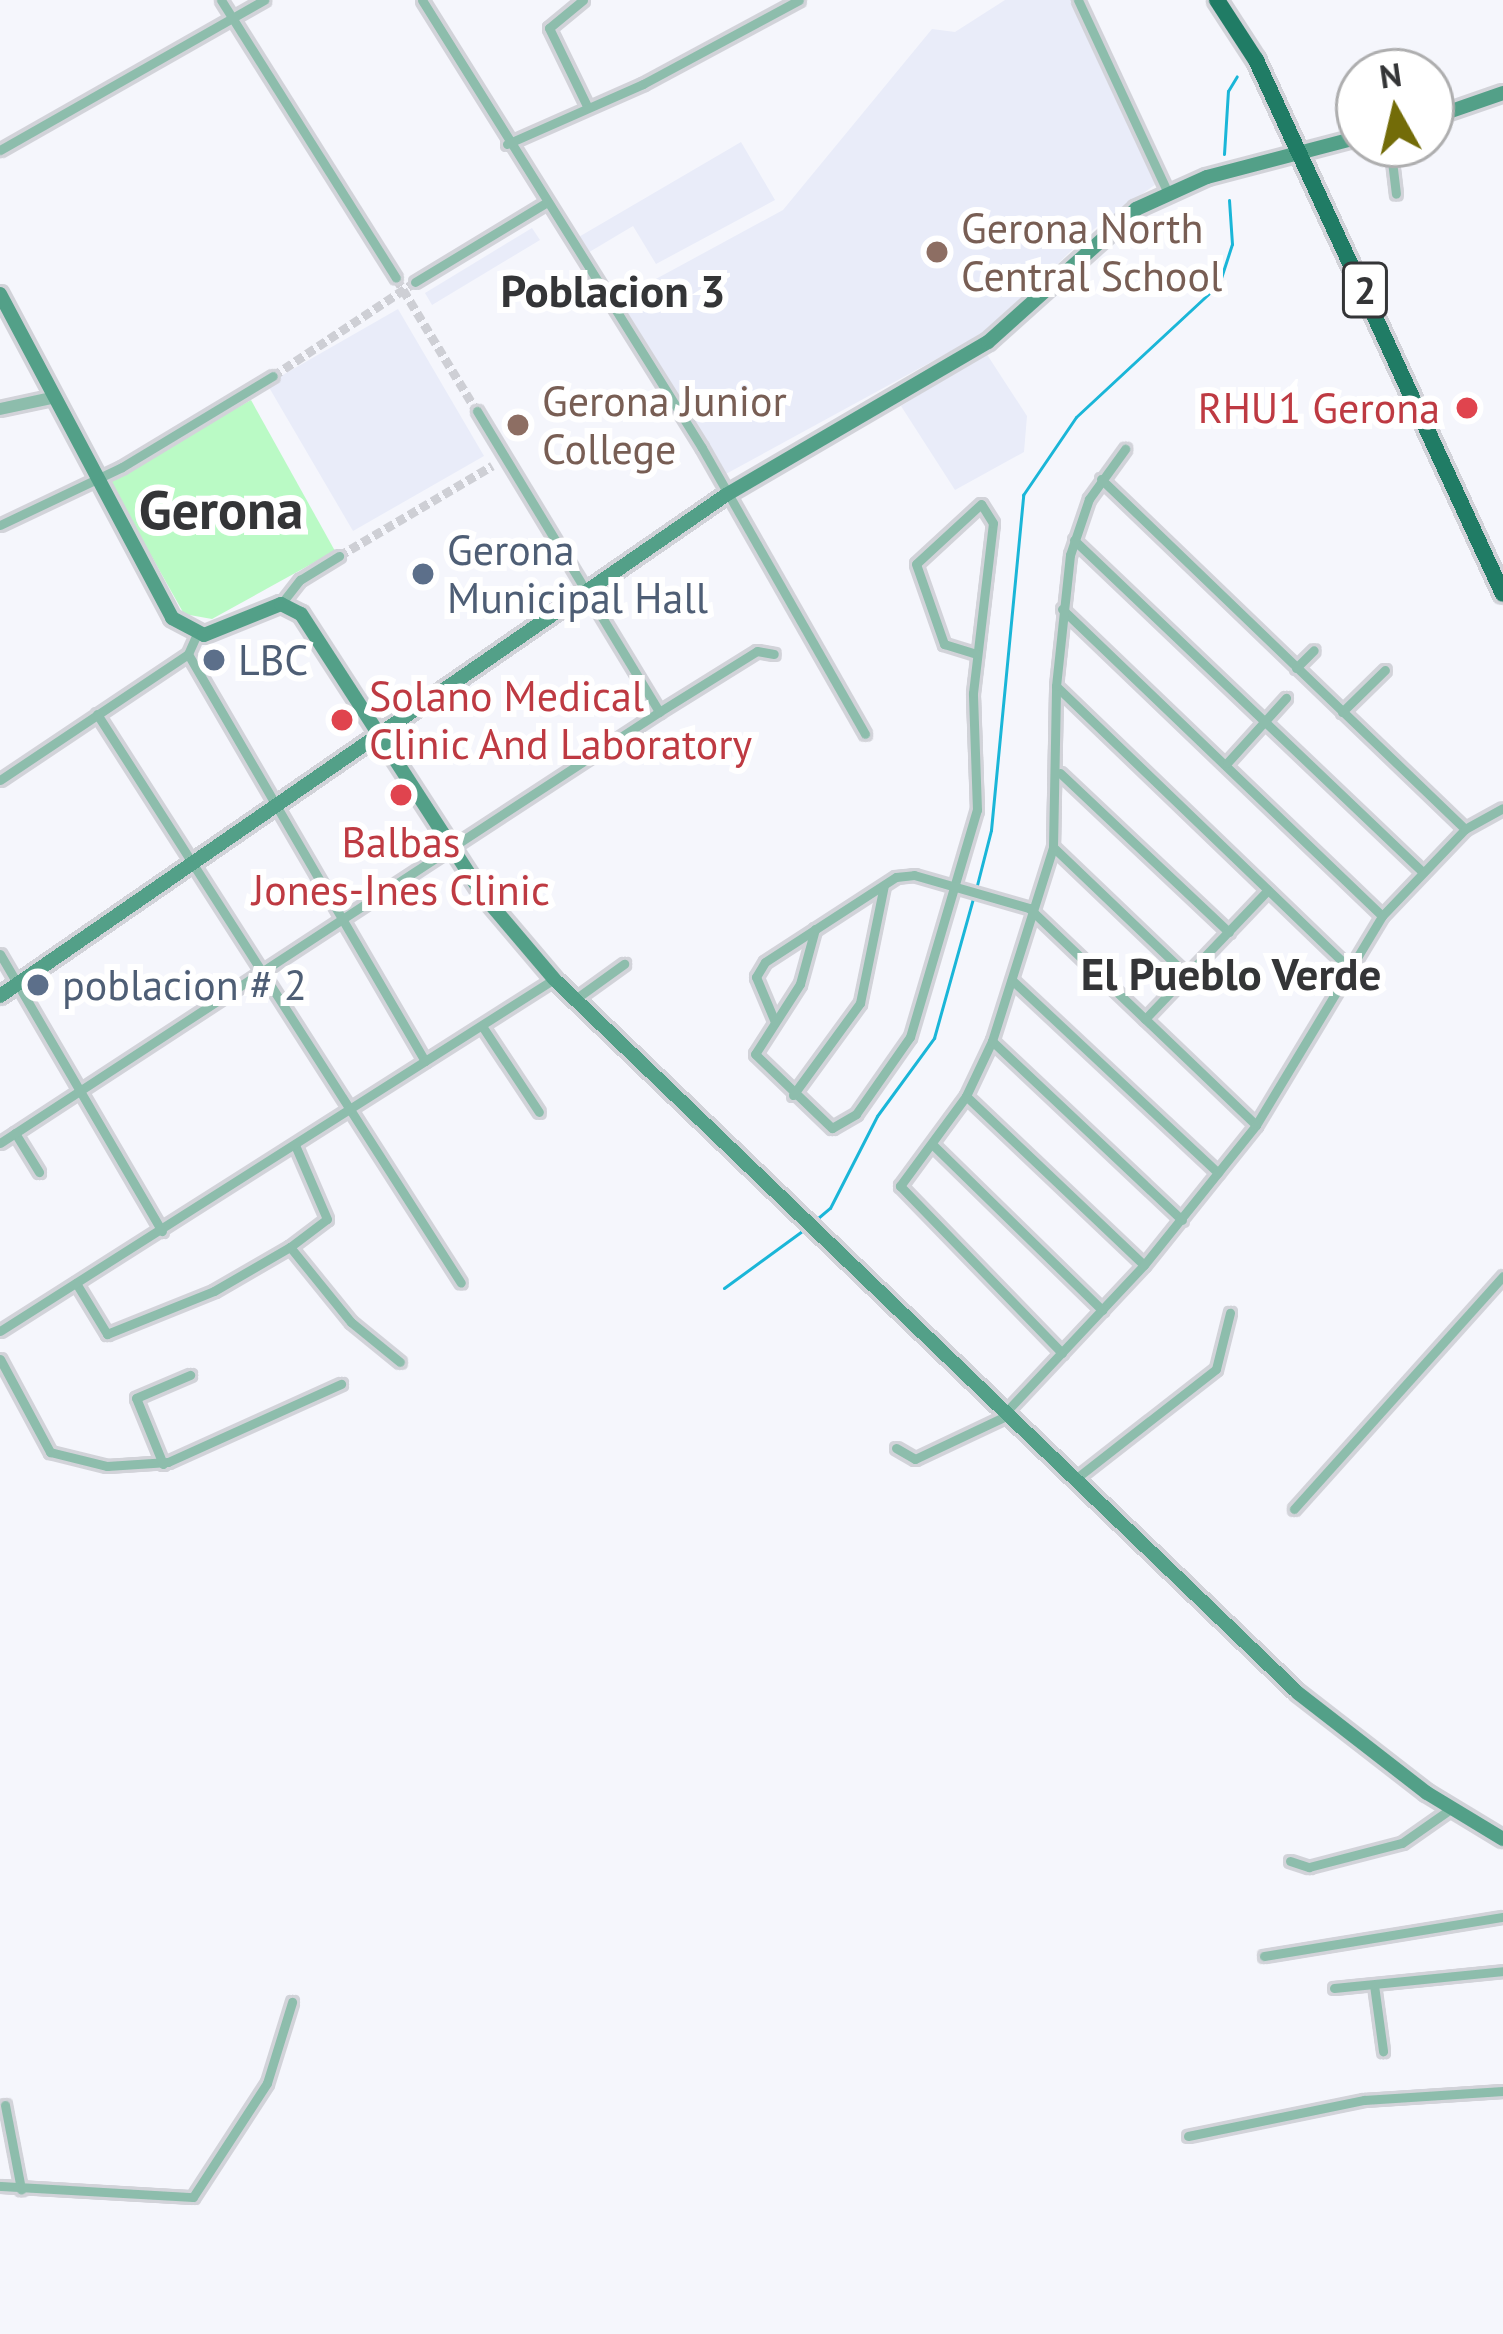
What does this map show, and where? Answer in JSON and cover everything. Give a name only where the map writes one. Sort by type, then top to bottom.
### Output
[{"type":"highway","name":"2","points":[[1217,0],[1301,154],[1503,594]]},
{"type":"main road","points":[[1455,110],[1503,93]]},
{"type":"main road","points":[[0,996],[726,495],[988,342],[1136,209],[1168,193],[1335,144]]},
{"type":"main road","points":[[0,294],[92,478],[168,613],[197,634],[224,632],[281,604],[309,622],[505,926],[554,980],[1298,1693],[1452,1808],[1503,1839]]},
{"type":"street","points":[[221,0],[396,278]]},
{"type":"street","points":[[0,150],[264,0]]},
{"type":"street","points":[[422,0],[726,495],[865,734]]},
{"type":"street","points":[[583,0],[548,28],[587,106]]},
{"type":"street","points":[[507,144],[799,0]]},
{"type":"street","points":[[1078,0],[1168,193]]},
{"type":"street","points":[[1393,168],[1396,194]]},
{"type":"street","points":[[415,282],[544,204]]},
{"type":"street","points":[[0,525],[273,376]]},
{"type":"street","points":[[0,409],[51,398]]},
{"type":"street","points":[[477,411],[659,712]]},
{"type":"street","points":[[1062,1353],[902,1196],[900,1186],[966,1096],[992,1041],[1029,908],[1053,847],[1060,773],[1056,686],[1074,539],[1101,479],[1125,449]]},
{"type":"street","points":[[492,466],[505,458]]},
{"type":"street","points":[[1101,479],[1466,830]]},
{"type":"street","points":[[815,928],[800,983],[755,1054],[825,1126],[840,1128],[889,1073],[922,1007],[977,804],[976,654],[994,523],[981,504],[916,564],[944,644],[976,654]]},
{"type":"street","points":[[1074,539],[1422,871]]},
{"type":"street","points":[[281,604],[300,580],[339,556]]},
{"type":"street","points":[[1062,609],[1382,916]]},
{"type":"street","points":[[0,780],[188,654],[197,634]]},
{"type":"street","points":[[0,1142],[343,922],[450,844],[757,650],[773,654]]},
{"type":"street","points":[[1296,668],[1314,650]]},
{"type":"street","points":[[188,654],[424,1061]]},
{"type":"street","points":[[1342,712],[1385,670]]},
{"type":"street","points":[[1056,686],[1348,967]]},
{"type":"street","points":[[1227,763],[1286,698]]},
{"type":"street","points":[[97,714],[461,1283]]},
{"type":"street","points":[[1060,773],[1229,932]]},
{"type":"street","points":[[896,1448],[915,1459],[1005,1415],[1144,1265],[1256,1125],[1382,916],[1466,830],[1503,808]]},
{"type":"street","points":[[1053,847],[1186,975]]},
{"type":"street","points":[[775,1022],[759,969],[815,928],[909,874],[1029,908],[1256,1125]]},
{"type":"street","points":[[793,1095],[860,1003],[884,885]]},
{"type":"street","points":[[1145,1019],[1268,890]]},
{"type":"street","points":[[0,954],[162,1231]]},
{"type":"street","points":[[574,1000],[624,964]]},
{"type":"street","points":[[0,1331],[554,980]]},
{"type":"street","points":[[1012,980],[1218,1173]]},
{"type":"street","points":[[482,1026],[539,1112]]},
{"type":"street","points":[[992,1041],[1182,1220]]},
{"type":"street","points":[[966,1096],[1144,1265]]},
{"type":"street","points":[[15,1133],[39,1172]]},
{"type":"street","points":[[932,1144],[1102,1310]]},
{"type":"street","points":[[76,1283],[107,1334],[214,1291],[290,1247],[327,1219],[295,1145]]},
{"type":"street","points":[[290,1247],[350,1322],[400,1362]]},
{"type":"street","points":[[1294,1509],[1503,1276]]},
{"type":"street","points":[[1074,1480],[1216,1369],[1230,1313]]},
{"type":"street","points":[[0,1359],[56,1456],[107,1466],[163,1464],[341,1384]]},
{"type":"street","points":[[163,1464],[136,1398],[190,1375]]},
{"type":"street","points":[[1290,1861],[1309,1867],[1402,1843],[1452,1808]]},
{"type":"street","points":[[1264,1956],[1503,1917]]},
{"type":"street","points":[[1334,1988],[1503,1971]]},
{"type":"street","points":[[1374,1984],[1383,2051]]},
{"type":"street","points":[[0,2186],[199,2193],[266,2083],[292,2002]]},
{"type":"street","points":[[1188,2136],[1364,2100],[1503,2091]]},
{"type":"street","points":[[5,2105],[21,2188]]},
{"type":"shaded area","name":"Gerona North Central School","points":[[1005,0],[1074,0],[1156,184],[1094,229],[986,332],[724,475],[619,299],[783,210],[932,29],[955,32]]},
{"type":"shaded area","points":[[741,142],[775,200],[656,264],[633,226],[586,254],[577,238]]},
{"type":"shaded area","points":[[532,228],[540,240],[432,305],[425,293]]},
{"type":"shaded area","points":[[398,309],[484,456],[353,531],[267,384]]},
{"type":"shaded area","points":[[986,353],[1027,416],[1024,452],[955,490],[901,406]]},
{"type":"green space","points":[[251,400],[335,551],[212,619],[184,614],[108,479]]},
{"type":"waterway","points":[[1224,154],[1228,91],[1237,76]]},
{"type":"waterway","points":[[976,889],[991,830],[1023,495],[1076,417],[1219,284],[1232,244],[1229,200]]},
{"type":"waterway","points":[[812,1223],[830,1208],[877,1116],[934,1038],[973,898]]},
{"type":"waterway","points":[[724,1288],[805,1229]]},
{"type":"tunnel","points":[[396,278],[477,411]]},
{"type":"tunnel","points":[[273,376],[415,282]]},
{"type":"tunnel","points":[[339,556],[492,466]]},
{"type":"place","name":"Gerona North Central School","points":[[937,252]]},
{"type":"place","name":"RHU1 Gerona","points":[[1467,408]]},
{"type":"place","name":"Gerona Junior College","points":[[518,425]]},
{"type":"place","name":"Gerona Municipal Hall","points":[[423,574]]},
{"type":"place","name":"LBC","points":[[214,660]]},
{"type":"place","name":"Solano Medical Clinic And Laboratory","points":[[342,720]]},
{"type":"place","name":"Balbas Jones-Ines Clinic","points":[[401,795]]},
{"type":"place","name":"poblacion # 2","points":[[38,985]]},
{"type":"district","name":"Poblacion 3","points":[[613,291]]},
{"type":"district","name":"Gerona","points":[[221,509]]},
{"type":"district","name":"El Pueblo Verde","points":[[1231,974]]}]
